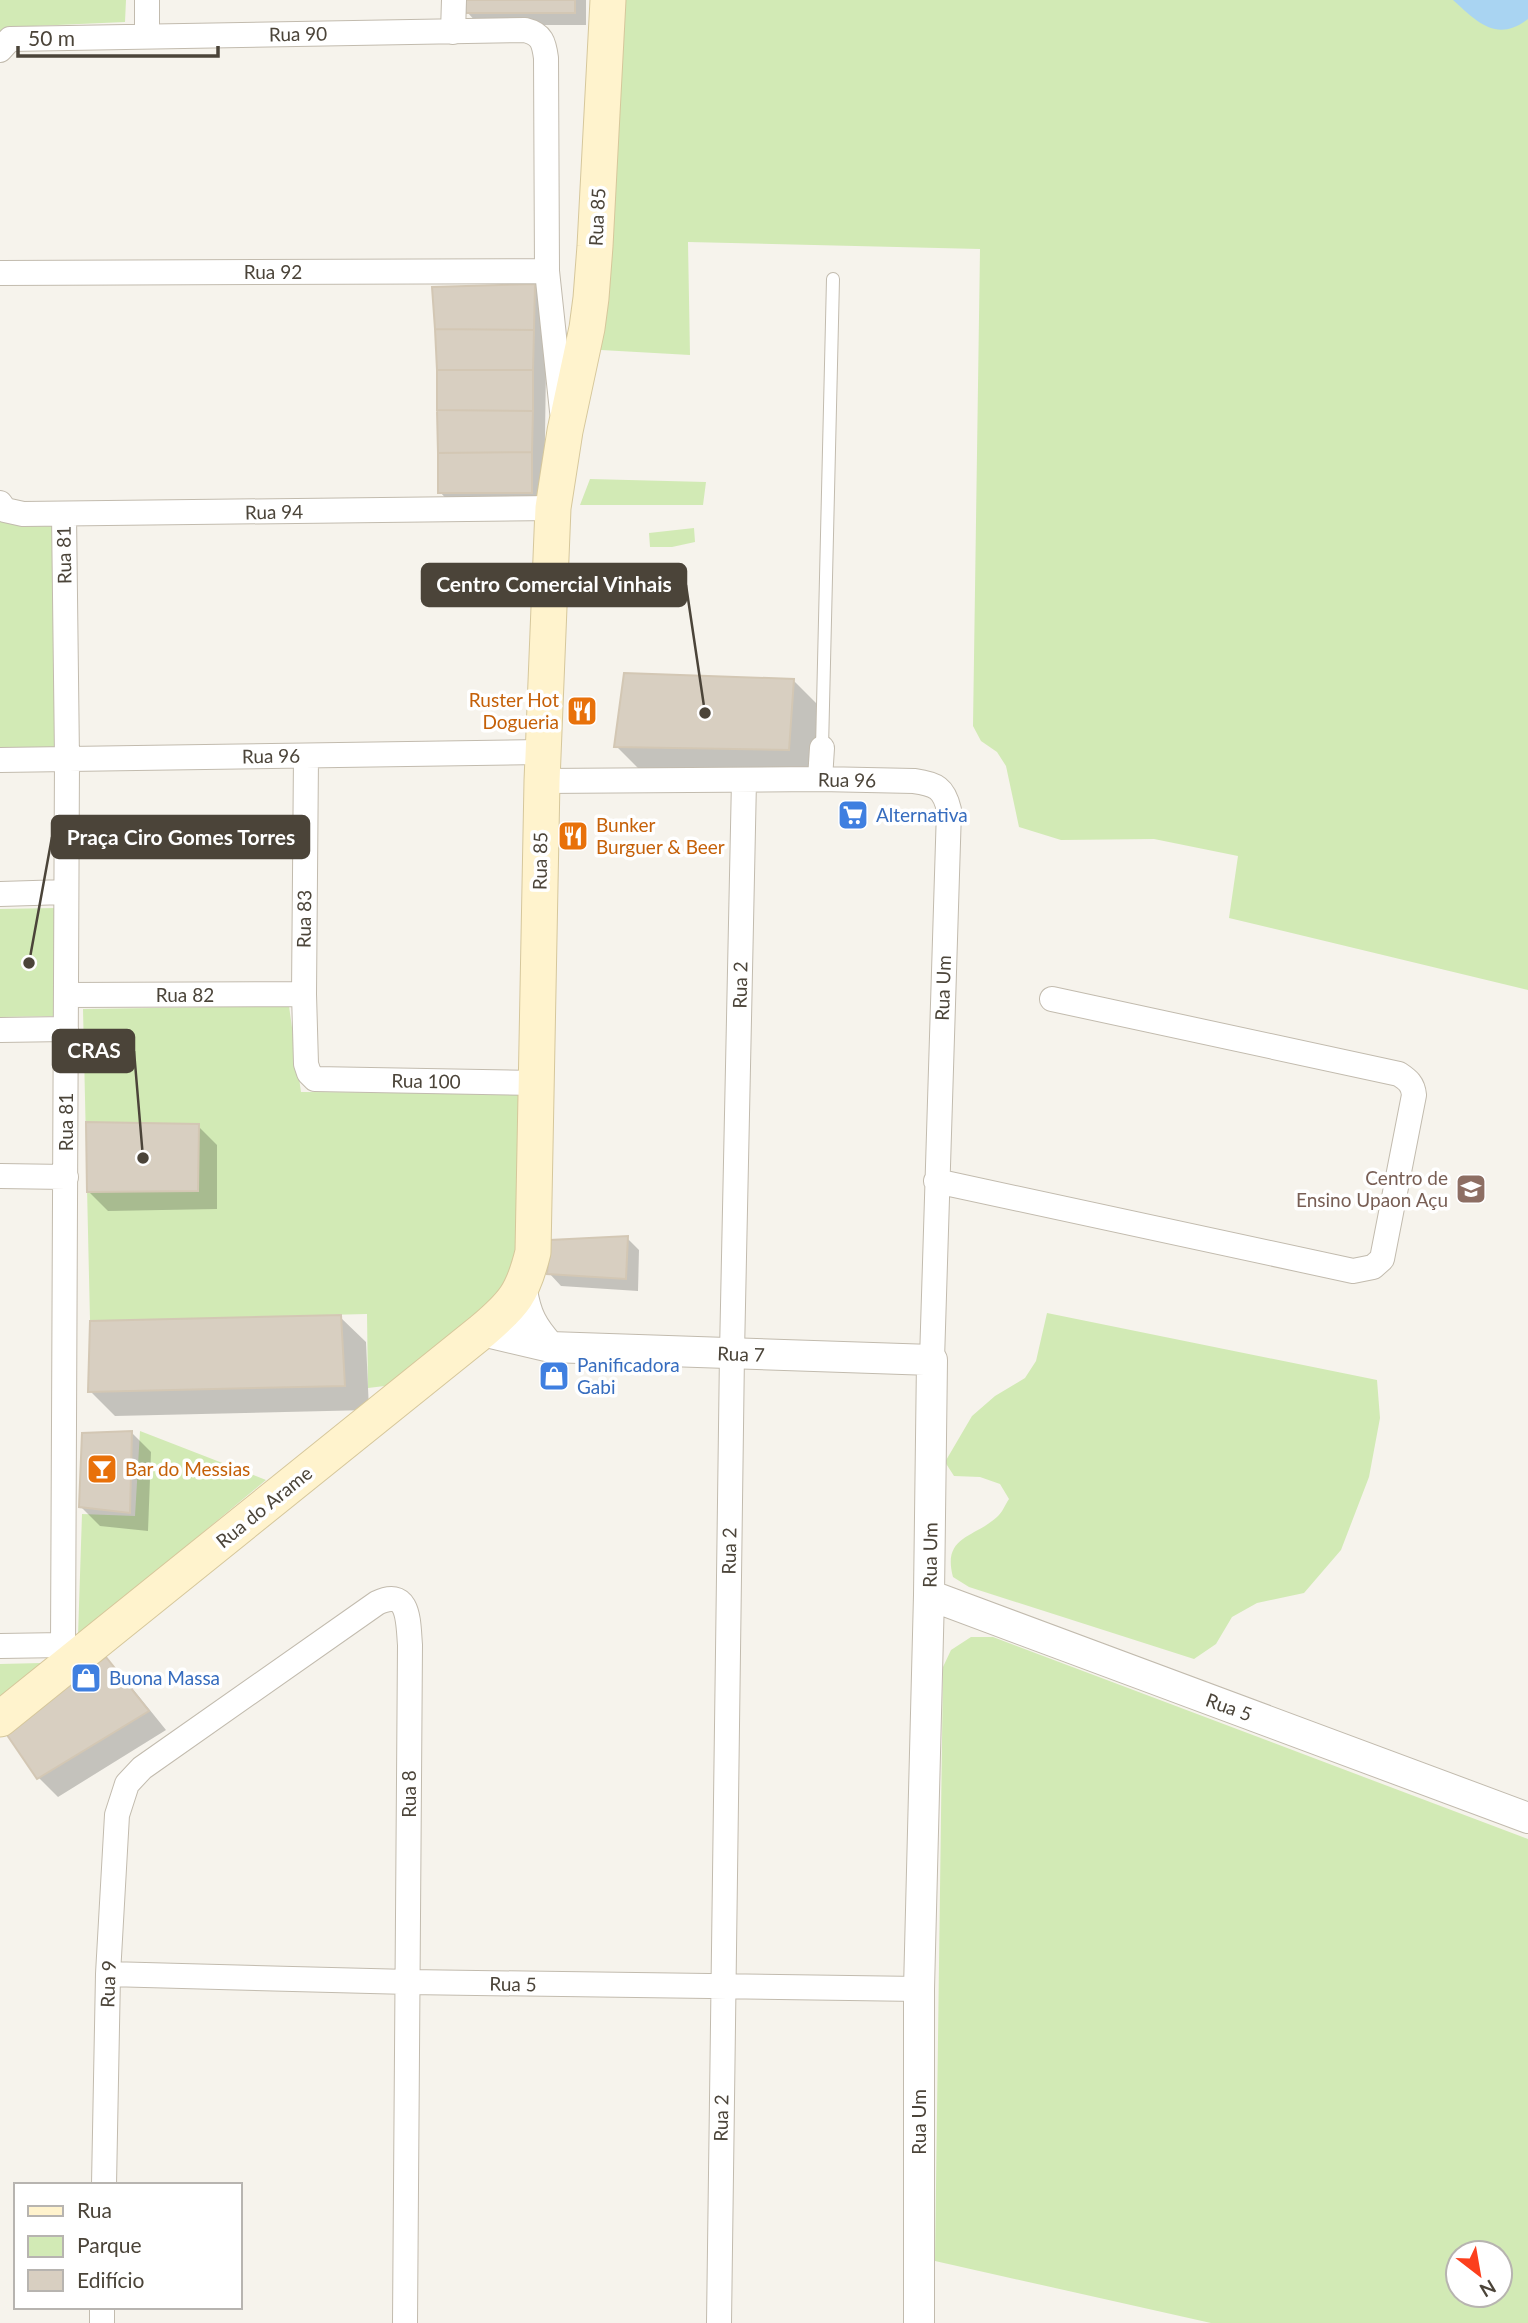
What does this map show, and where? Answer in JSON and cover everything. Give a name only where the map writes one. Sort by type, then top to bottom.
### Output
[{"type":"main road","name":"Rua 85","points":[[522,1290],[533,1252],[542,766],[553,508],[591,298],[608,0]]},
{"type":"main road","name":"Rua do Arame","points":[[0,1719],[68,1652],[482,1331],[522,1290]]},
{"type":"street","points":[[147,0],[147,36]]},
{"type":"street","points":[[453,32],[454,0]]},
{"type":"street","name":"Rua 90","points":[[5,44],[147,36],[526,30],[541,38]]},
{"type":"street","name":"Rua 85","points":[[541,38],[546,58],[547,271],[565,431]]},
{"type":"street","name":"Rua 92","points":[[0,273],[547,271]]},
{"type":"street","name":"Rua 94","points":[[0,503],[5,510],[23,514],[553,508]]},
{"type":"street","name":"Rua 81","points":[[64,514],[67,759],[68,1652]]},
{"type":"street","points":[[820,779],[822,748]]},
{"type":"street","name":"Rua 96","points":[[0,760],[306,756],[542,766],[744,780],[914,781],[930,783],[940,790]]},
{"type":"street","name":"Rua 83","points":[[306,756],[304,994],[306,1064],[315,1080]]},
{"type":"street","name":"Rua 2","points":[[719,2323],[732,1353],[744,780]]},
{"type":"street","name":"Rua Um","points":[[919,2323],[919,1989],[936,1181],[948,810],[946,797],[940,790]]},
{"type":"street","points":[[0,894],[66,892]]},
{"type":"street","name":"Rua 82","points":[[66,995],[304,994]]},
{"type":"street","points":[[936,1181],[1353,1271],[1373,1267],[1382,1259],[1414,1095],[1407,1079],[1399,1074],[1052,999]]},
{"type":"street","points":[[0,1031],[66,1029]]},
{"type":"street","name":"Rua 100","points":[[315,1080],[537,1083]]},
{"type":"street","points":[[0,1176],[66,1177]]},
{"type":"street","points":[[522,1290],[526,1312],[536,1331],[550,1347]]},
{"type":"street","name":"Rua 7","points":[[482,1331],[550,1347],[932,1360]]},
{"type":"street","name":"Rua 5","points":[[929,1595],[1528,1818]]},
{"type":"street","name":"Rua 8","points":[[127,1784],[142,1768],[377,1603],[392,1598],[400,1601],[406,1613],[410,1645],[405,2323]]},
{"type":"street","points":[[0,1646],[68,1652]]},
{"type":"street","name":"Rua 9","points":[[104,2183],[108,1974],[117,1815],[127,1784]]},
{"type":"street","name":"Rua 5","points":[[108,1974],[409,1982],[919,1989]]},
{"type":"lane","points":[[822,748],[833,279]]},
{"type":"green space","points":[[0,0],[126,0],[125,22],[11,27],[0,33]]},
{"type":"green space","points":[[604,0],[1528,0],[1528,990],[1229,918],[1238,856],[1154,839],[1061,840],[1019,827],[1006,766],[997,752],[981,741],[973,726],[980,249],[688,242],[690,355],[601,350]]},
{"type":"green space","points":[[590,479],[706,482],[703,505],[580,505]]},
{"type":"green space","points":[[0,520],[16,525],[52,526],[64,749],[0,750]]},
{"type":"green space","points":[[694,528],[695,542],[672,547],[650,547],[649,533]]},
{"type":"green space","points":[[56,908],[59,1016],[0,1017],[0,909]]},
{"type":"green space","points":[[289,1006],[301,1092],[530,1093],[525,1250],[500,1294],[393,1385],[368,1388],[367,1314],[90,1321],[83,1009]]},
{"type":"green space","points":[[1047,1313],[1377,1380],[1380,1418],[1369,1477],[1341,1550],[1304,1593],[1257,1603],[1232,1617],[1216,1644],[1194,1659],[969,1587],[953,1577],[952,1553],[956,1546],[997,1517],[1009,1499],[1000,1484],[980,1477],[954,1476],[945,1462],[972,1416],[995,1396],[1025,1378],[1036,1361]]},
{"type":"green space","points":[[140,1431],[266,1480],[78,1636],[82,1514],[135,1516]]},
{"type":"green space","points":[[971,1637],[993,1637],[1528,1839],[1528,2323],[1211,2323],[935,2261],[943,1667],[951,1650]]},
{"type":"green space","points":[[42,1663],[0,1697],[0,1664]]},
{"type":"water","points":[[1453,0],[1528,0],[1528,19],[1507,29],[1488,27],[1470,16]]},
{"type":"building","points":[[465,0],[575,0],[575,13],[465,13]]},
{"type":"building","points":[[535,284],[534,330],[435,329],[432,287]]},
{"type":"building","points":[[435,329],[534,330],[533,370],[437,370]]},
{"type":"building","points":[[437,370],[533,370],[533,411],[437,410]]},
{"type":"building","points":[[437,410],[533,411],[532,452],[438,453]]},
{"type":"building","points":[[532,452],[532,493],[438,493],[438,453]]},
{"type":"building","points":[[624,673],[794,679],[789,750],[614,747]]},
{"type":"building","points":[[86,1122],[199,1124],[198,1191],[87,1192]]},
{"type":"building","points":[[628,1236],[626,1279],[547,1274],[550,1240]]},
{"type":"building","points":[[341,1315],[345,1386],[88,1392],[90,1321]]},
{"type":"building","points":[[132,1431],[130,1513],[79,1507],[82,1433]]},
{"type":"building","points":[[106,1657],[149,1711],[37,1779],[5,1732]]},
{"type":"place","name":"Ruster Hot Dogueria","points":[[582,711]]},
{"type":"place","name":"Centro Comercial Vinhais","points":[[705,713]]},
{"type":"place","name":"Alternativa","points":[[853,815]]},
{"type":"place","name":"Bunker Burguer & Beer","points":[[573,836]]},
{"type":"place","name":"Praça Ciro Gomes Torres","points":[[29,963]]},
{"type":"place","name":"CRAS","points":[[143,1158]]},
{"type":"place","name":"Centro de Ensino Upaon Açu","points":[[1471,1189]]},
{"type":"place","name":"Panificadora Gabi","points":[[554,1376]]},
{"type":"place","name":"Bar do Messias","points":[[102,1469]]},
{"type":"place","name":"Buona Massa","points":[[86,1678]]}]
